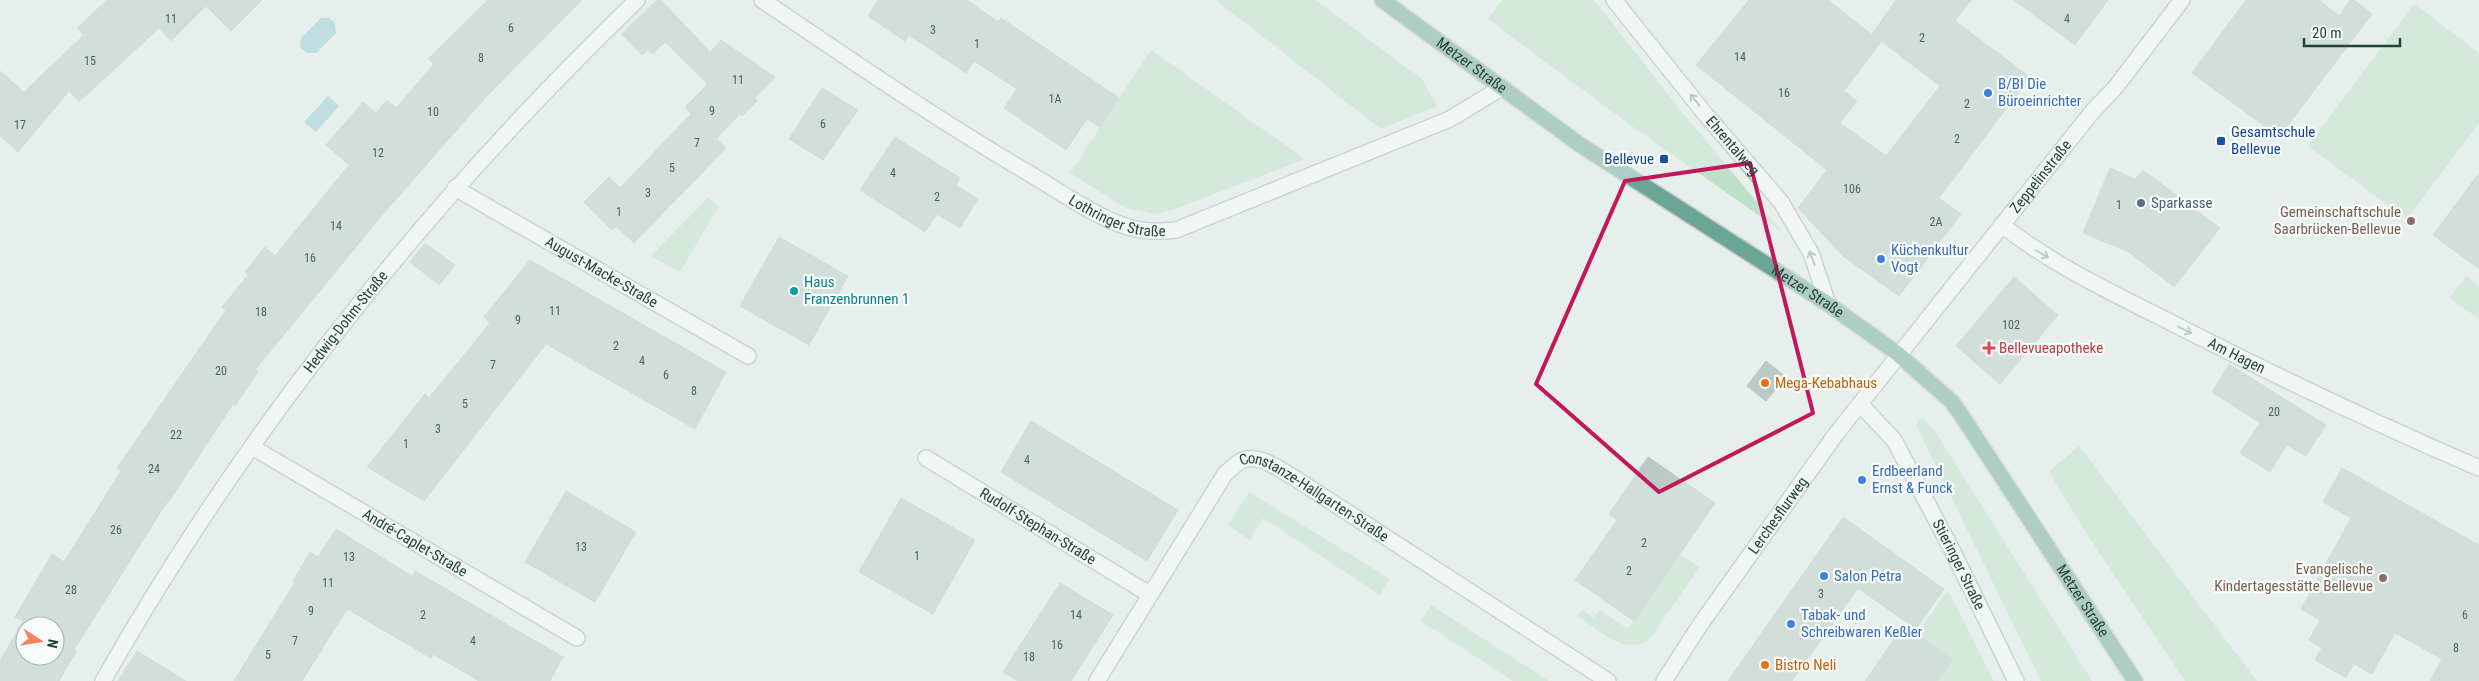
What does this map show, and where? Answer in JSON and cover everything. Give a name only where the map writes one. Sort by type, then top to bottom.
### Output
[{"type":"main road","name":"Metzer Straße","points":[[1382,0],[1579,144],[1828,304],[1898,354],[1952,402],[2135,681]]},
{"type":"street","name":"Hedwig-Dohm-Straße","points":[[103,681],[186,543],[252,447],[334,336],[455,188],[580,56],[637,0]]},
{"type":"street","name":"Lothringer Straße","points":[[762,0],[866,72],[985,148],[1100,215],[1128,227],[1153,232],[1176,230],[1450,119],[1501,88]]},
{"type":"street","name":"Ehrentalweg","points":[[1614,0],[1781,202],[1811,253],[1828,304]]},
{"type":"street","name":"Zeppelinstraße","points":[[1898,354],[2092,112],[2115,88],[2182,0]]},
{"type":"street","name":"August-Macke-Straße","points":[[455,188],[748,356]]},
{"type":"street","name":"Am Hagen","points":[[2002,225],[2031,248],[2056,263],[2258,366],[2479,468]]},
{"type":"street","name":"Lerchesflurweg","points":[[1664,681],[1768,528],[1898,354]]},
{"type":"street","name":"Stieringer Straße","points":[[1860,404],[1894,440],[1952,550],[2016,681]]},
{"type":"street","name":"André-Caplet-Straße","points":[[252,447],[577,638]]},
{"type":"street","name":"Rudolf-Stephan-Straße","points":[[926,458],[1149,594]]},
{"type":"street","name":"Constanze-Hallgarten-Straße","points":[[1097,681],[1149,594],[1226,474],[1242,460],[1257,459],[1271,464],[1293,477],[1608,681]]},
{"type":"highlighted area","points":[[1750,163],[1813,413],[1659,492],[1536,384],[1625,181]]},
{"type":"green space","points":[[1216,0],[1315,0],[1422,79],[1437,106],[1381,129]]},
{"type":"green space","points":[[1502,0],[1594,0],[1682,112],[1781,231],[1636,129],[1488,19]]},
{"type":"green space","points":[[2414,4],[2479,53],[2479,123],[2407,219],[2308,146]]},
{"type":"green space","points":[[1151,50],[1305,159],[1175,209],[1154,214],[1126,208],[1070,173]]},
{"type":"green space","points":[[708,198],[719,206],[680,272],[651,256]]},
{"type":"green space","points":[[2466,276],[2479,286],[2479,319],[2450,298]]},
{"type":"green space","points":[[1919,419],[1924,419],[1933,428],[2092,681],[2041,681],[1916,425]]},
{"type":"green space","points":[[2079,446],[2257,681],[2185,681],[2088,536],[2049,472]]},
{"type":"green space","points":[[1249,492],[1390,579],[1380,595],[1263,518],[1250,540],[1228,525]]},
{"type":"green space","points":[[1679,554],[1700,567],[1649,640],[1640,644],[1630,645],[1621,643],[1603,634],[1578,616],[1582,610],[1594,618],[1600,610],[1628,629]]},
{"type":"green space","points":[[1948,590],[1994,681],[1937,681],[1953,660],[1900,657]]},
{"type":"green space","points":[[1431,605],[1549,681],[1513,681],[1421,621]]},
{"type":"water","points":[[321,18],[329,18],[335,23],[336,33],[316,53],[307,53],[300,47],[301,38]]},
{"type":"water","points":[[328,96],[339,106],[316,132],[304,122]]},
{"type":"building","points":[[107,0],[262,0],[231,31],[206,6],[171,41],[159,28],[79,102],[69,91],[18,152],[0,136],[0,71],[24,92],[84,35],[77,28]]},
{"type":"building","points":[[488,0],[582,0],[485,98],[383,214],[255,370],[258,372],[235,406],[233,404],[167,502],[74,650],[76,652],[59,681],[0,681],[0,661],[15,635],[15,666],[65,666],[65,616],[16,616],[52,554],[64,562],[121,471],[117,468],[226,310],[222,307],[248,275],[245,272],[265,247],[275,256],[349,165],[326,145],[363,102],[376,113],[387,100],[396,108],[434,64],[428,59]]},
{"type":"building","points":[[657,0],[661,0],[710,52],[721,40],[775,77],[755,98],[757,101],[742,116],[740,114],[716,139],[726,148],[634,243],[616,226],[612,230],[584,202],[609,177],[620,188],[691,114],[685,107],[708,84],[665,42],[652,54],[648,49],[642,55],[622,34]]},
{"type":"building","points":[[878,0],[967,0],[998,22],[1001,18],[1119,98],[1100,127],[1087,119],[1066,150],[1004,108],[1017,89],[974,61],[966,73],[909,35],[905,41],[868,16]]},
{"type":"building","points":[[1749,0],[1828,0],[1881,42],[1844,91],[1857,101],[1840,123],[1886,156],[1940,86],[1872,34],[1896,0],[1971,0],[1955,21],[2030,77],[1939,198],[1961,214],[1899,296],[1843,256],[1798,208],[1827,170],[1696,65]]},
{"type":"building","points":[[2014,0],[2108,0],[2075,45]]},
{"type":"building","points":[[2246,0],[2319,0],[2339,16],[2350,0],[2354,0],[2372,14],[2279,137],[2192,73]]},
{"type":"building","points":[[822,88],[858,110],[823,160],[789,139]]},
{"type":"building","points":[[895,137],[960,178],[956,185],[978,199],[960,228],[937,214],[925,232],[860,190]]},
{"type":"building","name":"Sparkasse","points":[[2110,168],[2135,179],[2143,170],[2220,228],[2174,287],[2129,252],[2083,233]]},
{"type":"building","points":[[2479,173],[2479,269],[2433,235]]},
{"type":"building","name":"Haus Franzenbrunnen 1","points":[[779,237],[848,276],[809,345],[740,306]]},
{"type":"building","points":[[425,243],[455,265],[439,285],[410,262]]},
{"type":"building","points":[[530,260],[726,372],[695,429],[546,344],[424,501],[367,467],[425,394],[429,398],[490,323],[484,317]]},
{"type":"building","points":[[2014,277],[2058,315],[2000,384],[1956,346]]},
{"type":"building","name":"Mega-Kebabhaus","points":[[1766,361],[1786,377],[1766,401],[1747,386]]},
{"type":"building","points":[[2229,364],[2326,425],[2306,456],[2287,445],[2270,472],[2240,453],[2260,423],[2212,392]]},
{"type":"building","points":[[1031,421],[1178,510],[1147,561],[1001,472]]},
{"type":"building","points":[[1648,457],[1715,503],[1634,621],[1575,580],[1617,520],[1609,514]]},
{"type":"building","name":"Evangelische Kindertagesstätte Bellevue","points":[[2342,468],[2479,545],[2479,681],[2430,681],[2442,659],[2395,633],[2372,674],[2354,664],[2346,678],[2315,660],[2322,648],[2309,640],[2320,620],[2301,609],[2351,518],[2323,502]]},
{"type":"building","points":[[566,491],[636,532],[595,602],[525,562]]},
{"type":"building","points":[[901,498],[975,540],[933,614],[859,572]]},
{"type":"building","points":[[1843,517],[1944,589],[1916,629],[1858,588],[1792,681],[1728,681]]},
{"type":"building","points":[[336,529],[412,576],[415,571],[563,657],[550,681],[479,681],[433,654],[431,658],[347,609],[302,681],[234,681],[295,582],[293,581],[310,552],[318,557]]},
{"type":"building","points":[[1060,583],[1113,615],[1071,681],[1018,681],[1003,672]]},
{"type":"building","points":[[1904,625],[1953,660],[1937,681],[1865,681]]},
{"type":"building","points":[[137,651],[186,681],[118,681]]},
{"type":"place","name":"B/BI Die Büroeinrichter","points":[[1988,93]]},
{"type":"place","name":"Gesamtschule Bellevue","points":[[2221,141]]},
{"type":"place","name":"Bellevue","points":[[1664,159]]},
{"type":"place","name":"Sparkasse","points":[[2141,203]]},
{"type":"place","name":"Gemeinschaftschule Saarbrücken-Bellevue","points":[[2411,221]]},
{"type":"place","name":"Küchenkultur Vogt","points":[[1881,259]]},
{"type":"place","name":"Haus Franzenbrunnen 1","points":[[794,291]]},
{"type":"place","name":"Bellevueapotheke","points":[[1989,348]]},
{"type":"place","name":"Mega-Kebabhaus","points":[[1765,383]]},
{"type":"place","name":"Erdbeerland Ernst & Funck","points":[[1862,480]]},
{"type":"place","name":"Salon Petra","points":[[1824,576]]},
{"type":"place","name":"Evangelische Kindertagesstätte Bellevue","points":[[2383,578]]},
{"type":"place","name":"Tabak- und Schreibwaren Keßler","points":[[1791,624]]},
{"type":"place","name":"Bistro Neli","points":[[1765,665]]}]
